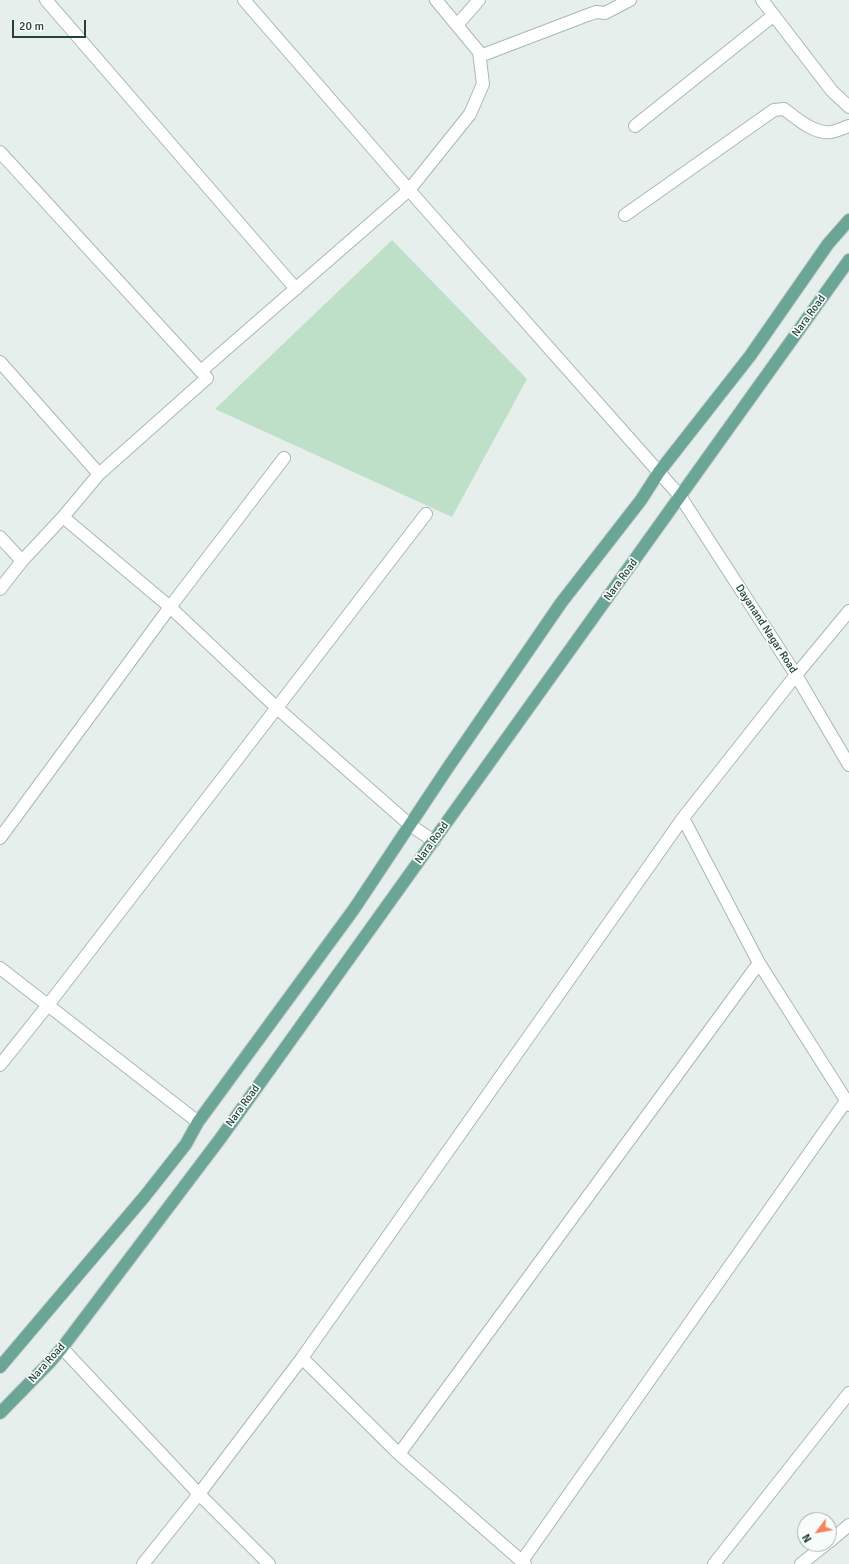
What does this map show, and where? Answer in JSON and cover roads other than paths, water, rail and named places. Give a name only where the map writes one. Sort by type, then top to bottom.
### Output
[{"type":"main road","points":[[0,1367],[145,1196],[186,1144],[198,1122],[354,909],[447,769],[561,603],[641,500],[659,472],[750,356],[828,244],[849,220]]},
{"type":"main road","name":"Nara Road","points":[[0,1413],[62,1348],[220,1139],[849,260]]},
{"type":"street","points":[[46,0],[296,289]]},
{"type":"street","name":"Dayanand Nagar Road","points":[[244,0],[409,190],[680,496],[796,675],[849,765]]},
{"type":"street","points":[[201,371],[409,190],[470,114],[483,84],[479,52],[436,0]]},
{"type":"street","points":[[456,25],[479,0]]},
{"type":"street","points":[[480,56],[596,12],[605,13],[630,0]]},
{"type":"street","points":[[762,0],[832,91],[849,107]]},
{"type":"street","points":[[635,126],[774,15]]},
{"type":"street","points":[[625,215],[774,110],[784,109],[801,123],[819,131],[831,132],[849,126]]},
{"type":"street","points":[[0,152],[207,378],[99,474],[63,517],[22,561],[0,589]]},
{"type":"street","points":[[0,362],[99,474]]},
{"type":"street","points":[[0,838],[170,606],[284,458]]},
{"type":"street","points":[[0,1065],[48,1005],[426,514]]},
{"type":"street","points":[[63,517],[170,606],[277,708],[410,825],[434,841]]},
{"type":"street","points":[[0,537],[22,561]]},
{"type":"street","points":[[143,1564],[199,1494],[302,1358],[683,818],[849,610]]},
{"type":"street","points":[[302,1358],[399,1454],[523,1562],[848,1103],[759,963],[683,818]]},
{"type":"street","points":[[399,1454],[759,963]]},
{"type":"street","points":[[0,968],[198,1122]]},
{"type":"street","points":[[62,1348],[199,1494],[269,1564]]},
{"type":"street","points":[[714,1564],[849,1393]]},
{"type":"street","points":[[837,1536],[849,1526]]},
{"type":"street","points":[[802,1564],[816,1552]]}]
